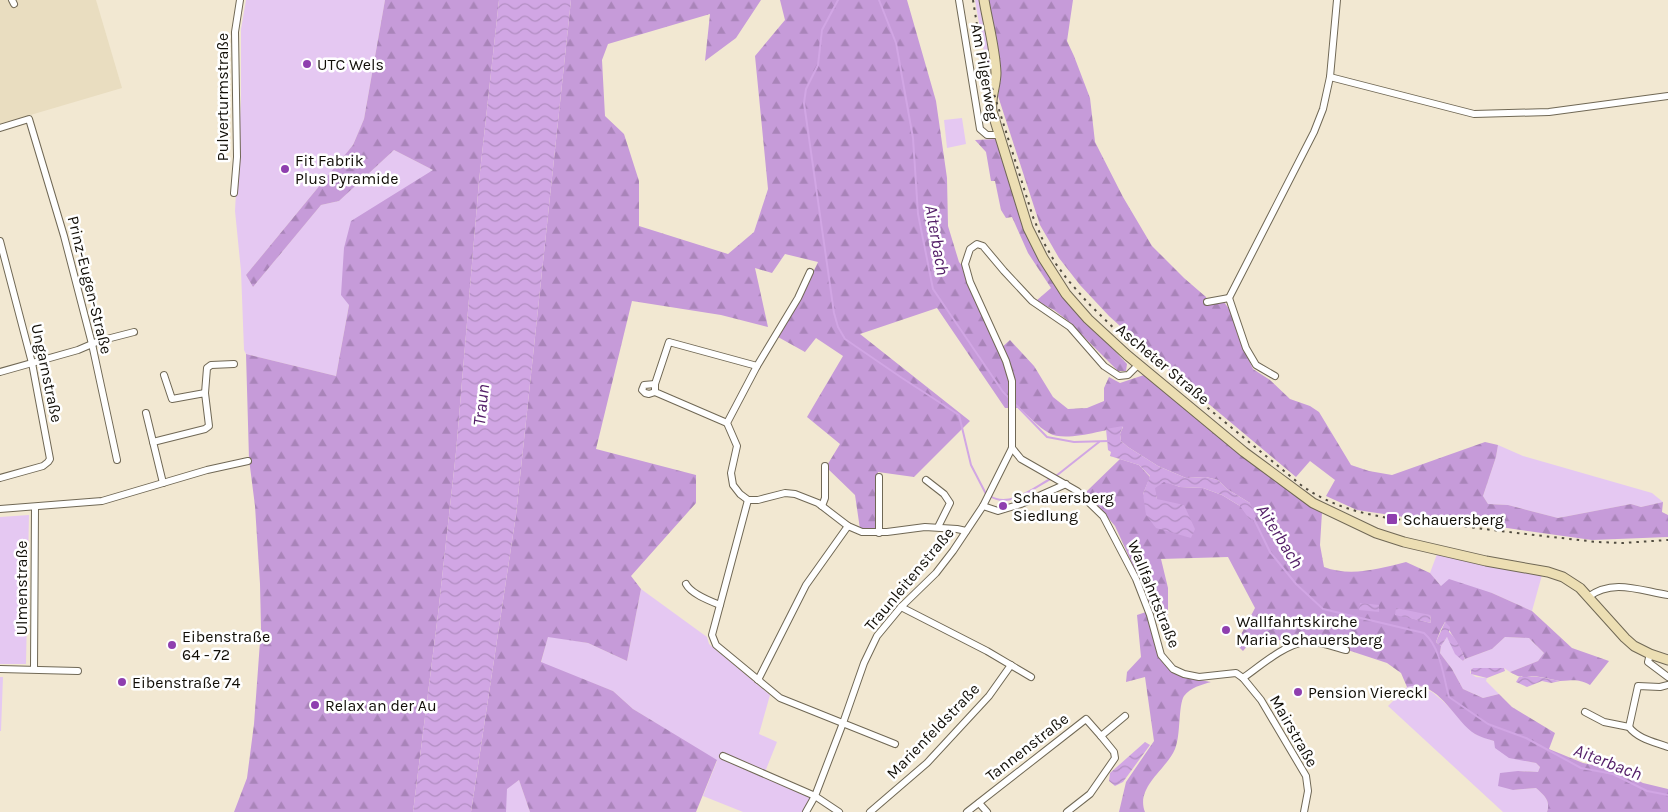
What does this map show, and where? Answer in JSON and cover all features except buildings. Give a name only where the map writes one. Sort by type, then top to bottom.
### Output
[{"type":"main road","name":"Ascheter Straße","points":[[984,0],[995,62],[995,85],[991,104],[1000,135],[1028,228],[1049,269],[1076,306],[1138,365],[1257,462],[1302,496],[1324,509],[1376,533],[1398,540],[1486,561],[1548,572],[1563,577],[1588,597],[1634,646],[1668,660]]},
{"type":"street","name":"Pulverturmstraße","points":[[234,194],[237,158],[235,32],[240,0]]},
{"type":"street","name":"Am Pilgerweg","points":[[959,0],[980,129],[987,135],[1000,135]]},
{"type":"street","points":[[1275,376],[1256,365],[1246,348],[1230,296],[1314,132],[1322,110],[1330,77],[1337,0]]},
{"type":"street","points":[[1330,77],[1474,114],[1548,112],[1668,96]]},
{"type":"street","name":"Prinz-Eugen-Straße","points":[[0,128],[29,119],[64,236],[92,344],[117,460]]},
{"type":"street","name":"Ungarnstraße","points":[[0,241],[32,363],[50,459],[43,466],[0,478]]},
{"type":"street","name":"Traunleitenstraße","points":[[806,812],[815,796],[870,648],[886,623],[936,573],[966,531],[992,491],[1012,448],[1014,393],[1012,381],[1006,361],[970,282],[965,264],[970,249],[977,244],[983,246],[1032,301],[1070,327],[1104,366],[1112,372],[1119,376],[1128,375],[1138,365]]},
{"type":"street","points":[[727,423],[757,366],[798,298],[810,272]]},
{"type":"street","points":[[1207,302],[1230,296]]},
{"type":"street","points":[[0,372],[134,332]]},
{"type":"street","points":[[757,366],[669,342],[655,388],[727,423],[737,446],[731,473],[733,485],[740,494],[748,500],[790,494],[803,497],[822,506],[848,526],[862,532],[879,533],[938,527],[957,528],[966,531]]},
{"type":"street","points":[[153,442],[205,429],[210,426],[205,393],[207,368],[211,365],[234,364]]},
{"type":"street","points":[[164,375],[172,399],[205,393]]},
{"type":"street","points":[[146,413],[163,483]]},
{"type":"street","name":"Wallfahrtstraße","points":[[1012,448],[1022,459],[1078,491],[1103,516],[1111,528],[1136,579],[1150,615],[1161,655],[1174,669],[1184,674],[1199,677],[1236,673]]},
{"type":"street","points":[[0,509],[102,501],[207,470],[248,461]]},
{"type":"street","points":[[822,506],[825,498],[825,466]]},
{"type":"street","points":[[879,477],[879,533]]},
{"type":"street","points":[[926,480],[947,496],[950,503],[938,527]]},
{"type":"street","points":[[984,504],[992,510],[998,511],[1021,504],[1063,482]]},
{"type":"street","points":[[748,500],[712,635],[716,645],[780,698],[789,703],[895,744]]},
{"type":"street","name":"Ulmenstraße","points":[[34,669],[35,507]]},
{"type":"street","points":[[758,680],[806,585],[848,526]]},
{"type":"street","points":[[686,584],[688,588],[720,605]]},
{"type":"street","points":[[1588,597],[1596,592],[1620,586],[1668,595]]},
{"type":"street","points":[[901,606],[1031,677]]},
{"type":"street","points":[[1243,678],[1291,645],[1318,642],[1346,650]]},
{"type":"street","points":[[1650,654],[1648,662],[1668,677]]},
{"type":"street","name":"Marienfeldstraße","points":[[870,812],[927,762],[989,696],[1011,665]]},
{"type":"street","points":[[0,669],[78,671]]},
{"type":"street","name":"Mairstraße","points":[[1236,673],[1243,678],[1261,700],[1306,776],[1308,791],[1304,812]]},
{"type":"street","points":[[1629,727],[1638,686],[1660,687],[1668,685]]},
{"type":"street","points":[[1585,712],[1604,722],[1629,727],[1645,739],[1668,747]]},
{"type":"street","points":[[1067,812],[1090,794],[1115,758],[1114,752],[1101,736],[1125,716]]},
{"type":"street","name":"Tannenstraße","points":[[967,812],[1086,719],[1101,736]]},
{"type":"street","points":[[723,756],[815,796],[838,812]]},
{"type":"street","points":[[979,803],[987,812]]},
{"type":"shaded area","points":[[0,0],[96,0],[122,88],[0,124]]},
{"type":"shaded area","points":[[246,0],[385,0],[364,119],[353,145],[246,275],[253,287],[321,205],[339,201],[394,150],[433,170],[349,305],[336,376],[246,354],[244,350],[241,271],[235,211],[241,100],[241,29]]},
{"type":"shaded area","points":[[975,0],[980,0],[992,61],[992,73],[985,58]]},
{"type":"shaded area","points":[[962,118],[966,144],[947,148],[944,120]]},
{"type":"shaded area","points":[[1498,445],[1523,456],[1652,493],[1663,502],[1641,507],[1631,504],[1558,518],[1508,505],[1488,504],[1483,496]]},
{"type":"shaded area","points":[[29,515],[26,664],[0,664],[0,517]]},
{"type":"shaded area","points":[[1437,554],[1542,575],[1532,611],[1492,593],[1441,586],[1430,573]]},
{"type":"shaded area","points":[[641,589],[707,637],[709,644],[770,695],[759,734],[777,742],[765,772],[812,795],[803,812],[743,812],[703,796],[717,761],[633,709],[613,691],[541,663],[548,636],[588,643],[627,661]]},
{"type":"shaded area","points":[[1447,637],[1463,661],[1492,649],[1505,637],[1529,638],[1544,653],[1538,661],[1510,672],[1504,668],[1473,668],[1470,673],[1476,677],[1487,678],[1486,681],[1499,694],[1483,698],[1463,689],[1440,653],[1441,646]]},
{"type":"shaded area","points":[[0,677],[3,677],[1,731],[0,731]]},
{"type":"shaded area","points":[[1415,685],[1432,692],[1475,734],[1494,741],[1526,761],[1536,763],[1540,767],[1538,772],[1518,771],[1513,790],[1536,788],[1547,801],[1547,812],[1503,812],[1388,706],[1407,687]]},
{"type":"shaded area","points":[[519,780],[530,812],[506,812],[506,789]]},
{"type":"green space","points":[[385,0],[499,0],[479,181],[456,452],[413,812],[234,812],[247,778],[254,724],[261,628],[255,506],[249,459],[246,354],[336,376],[349,305],[341,295],[344,248],[351,221],[433,170],[394,150],[339,201],[321,205],[253,287],[246,275],[353,145],[364,119]]},
{"type":"green space","points":[[571,0],[761,0],[736,38],[705,61],[710,14],[608,44],[602,60],[605,116],[624,134],[639,181],[639,226],[728,254],[754,232],[768,189],[755,56],[785,20],[780,0],[907,0],[936,101],[947,178],[948,226],[959,262],[964,268],[1000,349],[1010,340],[1034,366],[1053,397],[1068,409],[1087,408],[1104,401],[1104,388],[1109,377],[1120,383],[1144,375],[1275,481],[1322,512],[1320,545],[1324,567],[1354,572],[1406,562],[1430,573],[1441,586],[1449,579],[1492,593],[1532,611],[1572,648],[1609,661],[1590,685],[1578,681],[1522,677],[1510,672],[1538,661],[1544,653],[1529,638],[1505,637],[1492,649],[1465,659],[1445,622],[1436,642],[1441,646],[1440,653],[1463,689],[1483,698],[1499,694],[1512,707],[1555,733],[1549,749],[1583,763],[1615,769],[1643,783],[1668,789],[1668,812],[1547,812],[1547,801],[1536,788],[1513,790],[1498,786],[1500,773],[1518,771],[1538,772],[1540,767],[1536,763],[1509,758],[1495,748],[1494,741],[1477,735],[1467,728],[1437,694],[1418,686],[1407,687],[1401,673],[1387,663],[1299,634],[1267,644],[1254,638],[1243,651],[1236,644],[1255,608],[1228,557],[1161,559],[1168,588],[1168,615],[1157,618],[1115,526],[1086,492],[1120,459],[1139,465],[1150,477],[1143,494],[1157,499],[1154,488],[1164,481],[1180,487],[1203,488],[1222,495],[1240,506],[1250,503],[1227,489],[1218,480],[1206,477],[1186,478],[1158,466],[1121,441],[1120,434],[1123,427],[1075,436],[1056,436],[1041,428],[1019,408],[1005,408],[937,308],[860,334],[970,421],[914,477],[878,472],[876,528],[860,529],[855,495],[826,467],[840,444],[807,417],[843,356],[816,338],[805,352],[778,337],[800,300],[818,262],[785,254],[772,273],[755,268],[768,327],[721,315],[632,301],[596,449],[696,475],[696,503],[631,576],[641,589],[627,661],[588,643],[548,637],[541,662],[613,691],[633,709],[717,760],[696,812],[530,812],[519,780],[507,789],[506,812],[471,812],[516,515]],"holes":[[[1395,614],[1430,615],[1431,623]]]},
{"type":"green space","points":[[987,0],[1073,0],[1067,41],[1090,98],[1095,142],[1123,197],[1152,246],[1206,297],[1208,304],[1224,302],[1232,313],[1238,336],[1253,369],[1270,380],[1290,399],[1310,406],[1319,412],[1351,465],[1369,471],[1392,475],[1485,442],[1498,445],[1483,496],[1488,504],[1508,505],[1558,518],[1631,504],[1641,507],[1663,502],[1662,512],[1668,515],[1668,537],[1592,540],[1357,510],[1326,496],[1335,480],[1310,461],[1296,477],[1173,374],[1109,316],[1080,285],[1059,258],[1040,225],[998,96],[1001,77]]},
{"type":"green space","points":[[996,139],[1024,226],[1039,259],[1066,299],[1127,364],[1126,371],[1118,371],[1067,320],[1054,310],[1036,301],[1051,288],[1028,253],[1012,217],[1006,218],[1001,210],[995,181],[991,181],[986,152],[975,140]]},
{"type":"green space","points":[[1146,612],[1157,650],[1167,666],[1174,673],[1183,677],[1211,682],[1193,688],[1184,696],[1175,749],[1144,794],[1145,812],[1119,812],[1126,782],[1154,741],[1145,677],[1126,682],[1127,672],[1141,657],[1137,615]]},
{"type":"water","name":"Traun","points":[[499,0],[571,0],[516,515],[471,812],[413,812],[456,452],[479,181]]},
{"type":"water","points":[[1123,426],[1120,434],[1121,441],[1128,447],[1158,466],[1186,478],[1206,477],[1218,480],[1227,489],[1250,503],[1256,517],[1250,520],[1240,506],[1222,495],[1203,488],[1180,487],[1164,482],[1155,488],[1157,499],[1184,505],[1195,529],[1191,538],[1156,528],[1146,515],[1143,494],[1150,476],[1139,465],[1110,456],[1111,452],[1108,450],[1106,429]]},
{"type":"water","points":[[1360,603],[1379,605],[1379,612],[1359,610]]},
{"type":"water","points":[[1396,608],[1430,615],[1431,623],[1395,615]]},
{"type":"water","points":[[1445,622],[1450,627],[1449,632],[1460,648],[1465,659],[1463,661],[1455,654],[1447,637],[1441,646],[1436,642]]},
{"type":"water","points":[[1473,668],[1504,668],[1505,671],[1487,678],[1471,674]]},
{"type":"water","points":[[1519,677],[1539,677],[1560,681],[1551,683],[1542,681],[1527,687],[1516,682]]},
{"type":"water","points":[[1145,742],[1150,745],[1123,782],[1115,786],[1109,781],[1110,773]]},
{"type":"waterway","points":[[838,0],[822,30],[818,65],[806,89],[804,103],[834,313],[838,327],[845,339],[959,415],[971,465],[986,494]]},
{"type":"waterway","name":"Aiterbach","points":[[879,0],[896,43],[913,138],[918,214],[933,289],[1003,392],[1010,399]]},
{"type":"waterway","name":"Aiterbach","points":[[1014,403],[1047,437],[1074,442],[1109,441]]},
{"type":"waterway","points":[[1056,476],[1099,442]]},
{"type":"waterway","points":[[990,496],[1005,500],[1013,498],[1030,491],[1052,478]]},
{"type":"waterway","name":"Aiterbach","points":[[1253,517],[1270,552],[1296,584],[1323,609],[1424,633],[1430,639],[1438,654],[1449,697],[1488,724],[1526,738],[1581,768],[1613,774],[1647,791],[1668,795]]},
{"type":"railway","points":[[973,0],[982,56],[1033,217],[1044,243],[1056,264],[1088,303],[1128,342],[1301,485],[1338,505],[1378,516],[1398,519],[1597,542],[1623,543],[1668,540]]},
{"type":"place","name":"UTC Wels","points":[[307,64]]},
{"type":"place","name":"Fit Fabrik Plus Pyramide","points":[[285,169]]},
{"type":"place","name":"Schauersberg Siedlung","points":[[1003,506]]},
{"type":"place","name":"Schauersberg","points":[[1392,519]]},
{"type":"place","name":"Wallfahrtskirche Maria Schauersberg","points":[[1226,630]]},
{"type":"place","name":"Eibenstraße 64 - 72","points":[[172,645]]},
{"type":"place","name":"Eibenstraße 74","points":[[122,682]]},
{"type":"place","name":"Pension Viereckl","points":[[1298,692]]},
{"type":"place","name":"Relax an der Au","points":[[315,705]]}]
